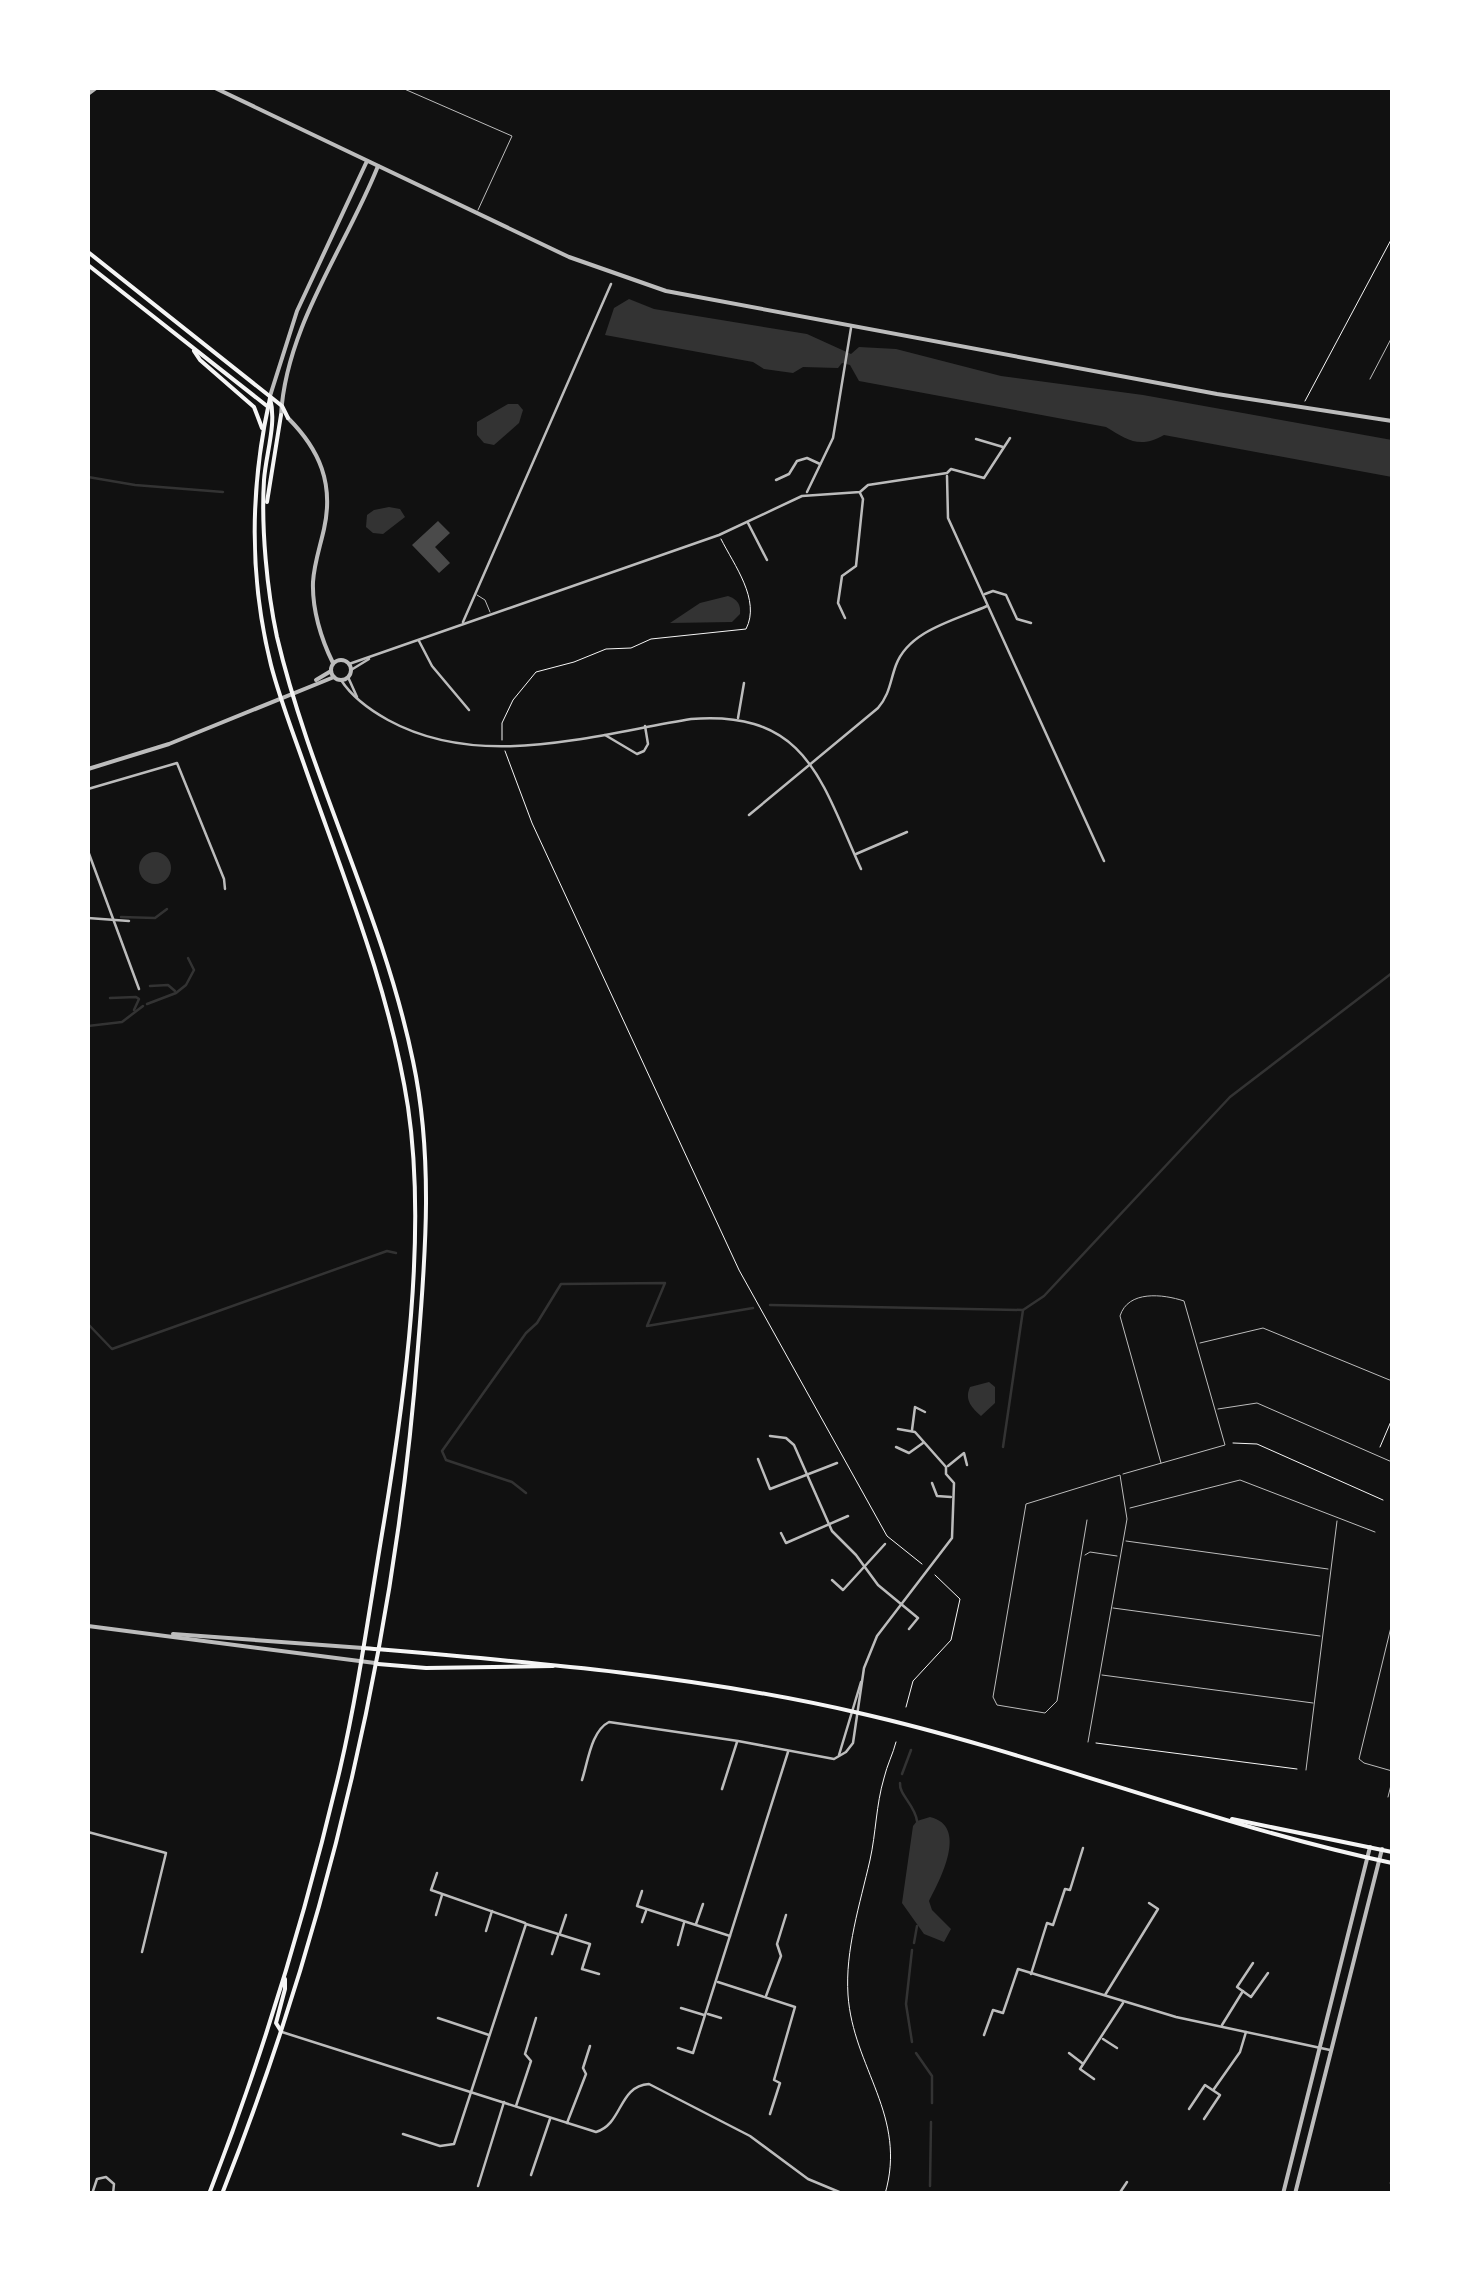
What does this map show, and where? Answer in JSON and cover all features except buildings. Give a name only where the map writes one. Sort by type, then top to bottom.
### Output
[{"type":"main road","points":[[88,252],[282,406],[288,418]]},
{"type":"main road","points":[[88,265],[271,409],[288,418]]},
{"type":"main road","points":[[191,347],[200,360],[254,407],[262,429]]},
{"type":"main road","points":[[222,2194],[281,2031],[324,1887],[378,1664],[411,1430],[426,1239],[427,1170],[413,1061],[395,990],[288,682],[271,610],[264,481],[270,398]]},
{"type":"main road","points":[[209,2194],[267,2031],[341,1766],[402,1396],[413,1247],[412,1146],[401,1066],[386,1004],[271,666],[259,600],[254,520],[262,429],[271,409]]},
{"type":"main road","points":[[265,512],[281,415]]},
{"type":"main road","points":[[363,1648],[519,1659],[738,1687],[859,1713],[1258,1830],[1392,1863]]},
{"type":"main road","points":[[378,1664],[426,1668],[563,1666]]},
{"type":"main road","points":[[1218,1816],[1392,1852]]},
{"type":"main road","points":[[281,2031],[276,2023],[286,1989],[284,1974]]},
{"type":"main road","points":[[267,2031],[281,2031]]},
{"type":"street","points":[[88,94],[96,88]]},
{"type":"street","points":[[215,88],[569,256],[649,286],[852,327],[1392,421]]},
{"type":"street","points":[[270,398],[297,311],[367,161]]},
{"type":"street","points":[[281,415],[292,360],[306,320],[378,166]]},
{"type":"street","points":[[463,622],[611,284]]},
{"type":"street","points":[[806,494],[833,438],[852,327]]},
{"type":"street","points":[[288,418],[314,447],[327,482],[329,502],[313,582],[313,604],[333,664],[313,684]]},
{"type":"street","points":[[976,438],[1004,448]]},
{"type":"street","points":[[341,680],[349,670],[370,658],[463,622],[720,535],[806,494],[860,492],[868,485],[947,473],[951,469],[984,478],[1010,438]]},
{"type":"street","points":[[776,480],[789,474],[797,461],[806,458],[821,464]]},
{"type":"street","points":[[947,473],[948,518],[1104,861]]},
{"type":"street","points":[[845,618],[838,603],[842,576],[856,566],[863,499],[860,492]]},
{"type":"street","points":[[747,522],[767,560]]},
{"type":"street","points":[[984,594],[993,591],[1006,595],[1017,619],[1031,624]]},
{"type":"street","points":[[749,815],[885,700],[907,646],[988,605]]},
{"type":"street","points":[[418,640],[432,666],[469,710]]},
{"type":"street","points":[[326,642],[349,670],[357,698]]},
{"type":"street","points":[[333,664],[340,660]]},
{"type":"street","points":[[331,670],[334,677]]},
{"type":"street","points":[[88,770],[169,744],[334,677],[402,728],[464,746],[503,747],[718,717],[779,735],[812,764],[824,781],[861,868]]},
{"type":"street","points":[[738,720],[744,683]]},
{"type":"street","points":[[604,734],[637,754],[648,744],[645,726]]},
{"type":"street","points":[[88,789],[177,763],[225,889]]},
{"type":"street","points":[[855,855],[907,832]]},
{"type":"street","points":[[896,837],[900,846]]},
{"type":"street","points":[[88,851],[139,989]]},
{"type":"street","points":[[88,918],[129,921]]},
{"type":"street","points":[[912,1432],[914,1407],[925,1412]]},
{"type":"street","points":[[582,1780],[597,1733],[609,1722],[834,1759],[853,1743],[868,1652],[952,1538],[954,1483],[924,1442],[912,1432],[898,1429]]},
{"type":"street","points":[[770,1436],[786,1438],[794,1445],[828,1524],[864,1567],[918,1618],[909,1630]]},
{"type":"street","points":[[896,1448],[909,1453],[924,1442]]},
{"type":"street","points":[[946,1467],[964,1453],[967,1464]]},
{"type":"street","points":[[758,1459],[770,1489],[837,1462]]},
{"type":"street","points":[[932,1483],[937,1496],[952,1497]]},
{"type":"street","points":[[781,1534],[786,1543],[848,1516]]},
{"type":"street","points":[[832,1580],[843,1590],[885,1544]]},
{"type":"street","points":[[88,1626],[378,1664]]},
{"type":"street","points":[[164,1634],[363,1648]]},
{"type":"street","points":[[839,1755],[863,1676]]},
{"type":"street","points":[[722,1789],[738,1741]]},
{"type":"street","points":[[678,2048],[693,2053],[788,1750]]},
{"type":"street","points":[[88,1832],[166,1853],[142,1952]]},
{"type":"street","points":[[1283,2194],[1370,1847]]},
{"type":"street","points":[[1031,1974],[1047,1923],[1053,1925],[1065,1889],[1070,1890],[1083,1848]]},
{"type":"street","points":[[1295,2194],[1382,1849]]},
{"type":"street","points":[[437,1872],[431,1890],[590,1944],[582,1969],[598,1974]]},
{"type":"street","points":[[642,1892],[637,1906],[730,1936]]},
{"type":"street","points":[[436,1915],[442,1894]]},
{"type":"street","points":[[1104,1997],[1158,1910],[1149,1903]]},
{"type":"street","points":[[696,1925],[703,1904]]},
{"type":"street","points":[[486,1930],[492,1910]]},
{"type":"street","points":[[642,1922],[646,1910]]},
{"type":"street","points":[[552,1954],[566,1916]]},
{"type":"street","points":[[766,1998],[781,1956],[777,1944],[786,1916]]},
{"type":"street","points":[[678,1944],[685,1922]]},
{"type":"street","points":[[403,2134],[449,2147],[458,2136],[526,1924]]},
{"type":"street","points":[[1253,1963],[1237,1987],[1242,1991],[1251,1997],[1268,1973]]},
{"type":"street","points":[[984,2036],[993,2010],[1002,2014],[1018,1969],[1123,2003],[1332,2050]]},
{"type":"street","points":[[716,1982],[795,2007],[774,2080],[780,2083],[770,2114]]},
{"type":"street","points":[[1222,2027],[1242,1991]]},
{"type":"street","points":[[1094,2080],[1080,2069],[1123,2003]]},
{"type":"street","points":[[681,2008],[721,2018]]},
{"type":"street","points":[[438,2018],[490,2035]]},
{"type":"street","points":[[516,2106],[530,2062],[525,2054],[536,2018]]},
{"type":"street","points":[[281,2031],[601,2131],[613,2122],[630,2092],[649,2084],[750,2136],[808,2179],[844,2194]]},
{"type":"street","points":[[1213,2090],[1240,2052],[1246,2032]]},
{"type":"street","points":[[1102,2038],[1116,2048]]},
{"type":"street","points":[[567,2123],[586,2074],[583,2068],[590,2046]]},
{"type":"street","points":[[1069,2053],[1084,2064]]},
{"type":"street","points":[[1189,2109],[1206,2085],[1220,2095],[1204,2119]]},
{"type":"street","points":[[478,2186],[504,2102]]},
{"type":"street","points":[[531,2175],[550,2117]]},
{"type":"street","points":[[92,2194],[96,2179],[106,2176],[114,2184],[113,2194]]},
{"type":"street","points":[[1119,2194],[1127,2182]]},
{"type":"lane","points":[[402,88],[512,136],[477,213]]},
{"type":"lane","points":[[1370,379],[1392,336]]},
{"type":"lane","points":[[476,595],[486,600],[490,615]]},
{"type":"lane","points":[[1087,1520],[1056,1701],[1045,1713],[997,1705],[993,1696],[1026,1504],[1224,1445],[1182,1299],[1140,1296],[1128,1301],[1120,1311],[1161,1462]]},
{"type":"lane","points":[[1197,1344],[1263,1328],[1392,1381]]},
{"type":"lane","points":[[1215,1410],[1257,1402],[1392,1462]]},
{"type":"lane","points":[[1088,1742],[1123,1541],[1126,1509],[1120,1475]]},
{"type":"lane","points":[[1126,1509],[1233,1479],[1374,1532]]},
{"type":"lane","points":[[1306,1770],[1338,1518]]},
{"type":"lane","points":[[1123,1541],[1331,1569]]},
{"type":"lane","points":[[1081,1557],[1090,1552],[1120,1556]]},
{"type":"lane","points":[[1110,1607],[1323,1636]]},
{"type":"lane","points":[[1392,1623],[1359,1758],[1364,1764],[1392,1771]]},
{"type":"lane","points":[[1098,1674],[1314,1703]]},
{"type":"lane","points":[[1388,1797],[1392,1781]]},
{"type":"path","points":[[1301,408],[1392,238]]},
{"type":"path","points":[[720,535],[750,602],[750,623],[746,628],[651,638],[632,648],[606,649],[536,672],[512,700],[502,723],[503,747],[532,823],[704,1196],[739,1270],[796,1370]]},
{"type":"path","points":[[1376,1455],[1392,1419]]},
{"type":"path","points":[[1224,1445],[1243,1441],[1257,1444],[1383,1500]]},
{"type":"path","points":[[885,2194],[892,2137],[880,2094],[854,2032],[847,1980],[884,1778],[896,1742]]},
{"type":"path","points":[[1088,1742],[1306,1770]]},
{"type":"shaded area","points":[[629,299],[654,309],[807,334],[851,354],[859,347],[896,349],[1001,376],[1143,395],[1392,440],[1392,477],[1164,435],[1134,441],[1106,427],[859,381],[850,365],[842,363],[838,368],[803,367],[793,373],[605,335],[614,308]]},
{"type":"shaded area","points":[[508,404],[518,404],[523,410],[519,423],[494,445],[484,443],[477,435],[477,422]]},
{"type":"shaded area","points":[[389,507],[400,509],[405,517],[383,534],[373,533],[366,527],[367,515]]},
{"type":"shaded area","points":[[728,596],[740,607],[740,614],[732,622],[670,623],[700,603]]},
{"type":"shaded area","points":[[155,852],[166,857],[171,868],[166,879],[155,884],[144,879],[139,868],[144,857]]},
{"type":"shaded area","points":[[989,1382],[995,1387],[995,1403],[981,1416],[970,1403],[968,1392],[970,1387]]},
{"type":"shaded area","points":[[930,1817],[942,1822],[950,1842],[944,1868],[929,1901],[932,1910],[951,1929],[944,1942],[924,1934],[902,1903],[913,1826]]},
{"type":"waterway","points":[[88,477],[223,492]]},
{"type":"waterway","points":[[121,917],[155,918],[167,909]]},
{"type":"waterway","points":[[147,1004],[186,985],[194,970],[188,958]]},
{"type":"waterway","points":[[770,1305],[1023,1310],[1044,1296],[1230,1097],[1392,973]]},
{"type":"waterway","points":[[150,986],[168,985],[175,991]]},
{"type":"waterway","points":[[110,998],[136,997],[139,999],[134,1010]]},
{"type":"waterway","points":[[88,1026],[122,1022],[143,1006]]},
{"type":"waterway","points":[[88,1324],[112,1349],[387,1251],[396,1253]]},
{"type":"waterway","points":[[526,1493],[512,1482],[446,1460],[442,1451],[537,1323],[561,1284],[665,1283],[647,1326],[753,1308]]},
{"type":"waterway","points":[[1003,1447],[1023,1310]]},
{"type":"waterway","points":[[902,1774],[911,1750]]},
{"type":"waterway","points":[[900,1783],[917,1821]]},
{"type":"waterway","points":[[914,1943],[917,1926]]},
{"type":"waterway","points":[[912,1950],[906,2004],[912,2042]]},
{"type":"waterway","points":[[916,2053],[932,2076],[932,2103]]},
{"type":"waterway","points":[[930,2186],[931,2122]]}]
